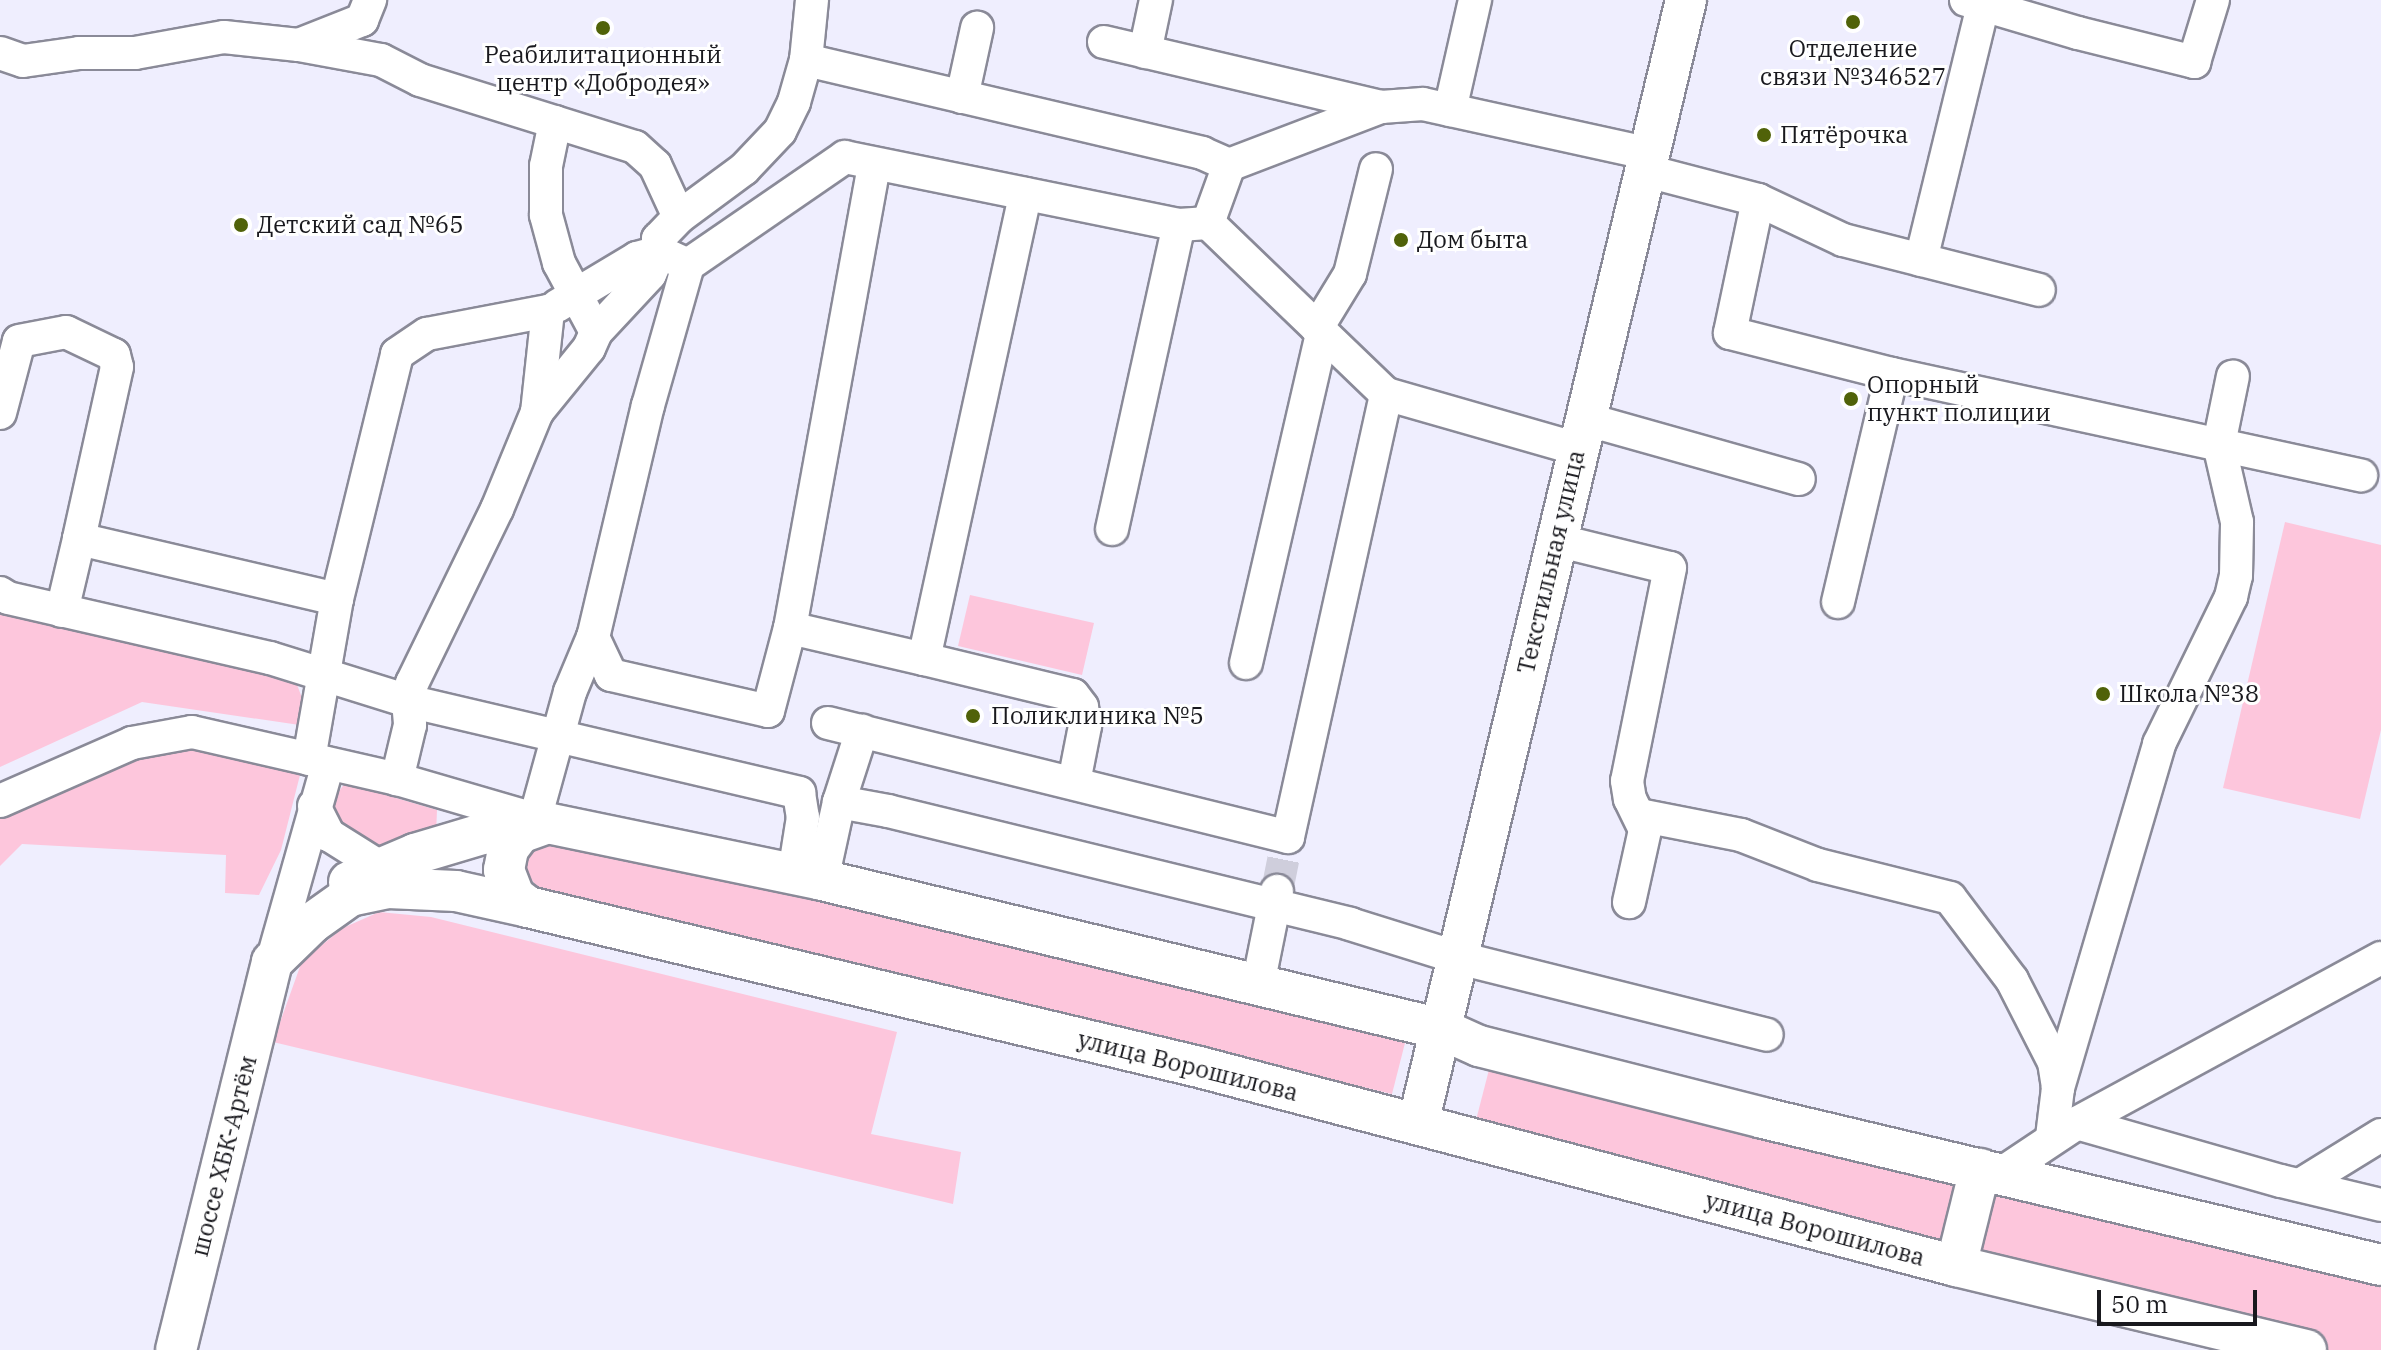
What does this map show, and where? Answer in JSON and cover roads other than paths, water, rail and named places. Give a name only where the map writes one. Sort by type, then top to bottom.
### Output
[{"type":"main road","name":"Текстильная улица","points":[[1418,1124],[1686,0]]},
{"type":"main road","points":[[528,907],[514,896],[504,870],[508,849],[520,833],[541,821]]},
{"type":"main road","points":[[272,962],[312,923],[350,896],[383,878],[482,834],[541,821],[808,877],[1441,1029],[1479,1046],[2381,1265]]},
{"type":"main road","points":[[383,878],[528,907]]},
{"type":"main road","name":"улица Ворошилова","points":[[528,907],[1199,1067],[1956,1266],[2306,1350]]},
{"type":"main road","name":"шоссе ХБК-Артём","points":[[176,1350],[272,962]]},
{"type":"main road","name":"улица Ворошилова","points":[[1956,1266],[1991,1171]]},
{"type":"street","points":[[299,45],[362,20],[370,0]]},
{"type":"street","points":[[0,801],[132,743],[162,735],[192,732],[397,779],[541,821],[570,692],[593,637],[648,405],[674,259],[658,239],[679,217],[744,169],[780,131],[794,102],[806,60],[812,0]]},
{"type":"street","points":[[1145,52],[1156,0]]},
{"type":"street","points":[[1450,110],[1475,0]]},
{"type":"street","points":[[1921,260],[1975,3],[2194,62],[2213,0]]},
{"type":"street","points":[[962,97],[977,28]]},
{"type":"street","points":[[0,53],[23,61],[79,53],[135,53],[224,37],[299,45],[381,60],[420,80],[635,147],[655,165],[679,217]]},
{"type":"street","points":[[1104,42],[1381,107]]},
{"type":"street","points":[[806,60],[1202,153],[1229,165]]},
{"type":"street","points":[[1112,529],[1194,224],[1229,165],[1381,107],[1423,104],[1649,163],[1758,200],[1843,240],[2039,290]]},
{"type":"street","points":[[555,122],[546,166],[546,215],[559,263],[596,332]]},
{"type":"street","points":[[537,412],[589,348],[596,332],[650,274],[845,157],[1025,194],[1194,224],[1320,330],[1386,394],[1799,479]]},
{"type":"street","points":[[593,637],[611,675],[768,711],[790,628],[874,165]]},
{"type":"street","points":[[1246,663],[1320,330],[1350,274],[1376,169]]},
{"type":"street","points":[[924,659],[1025,194]]},
{"type":"street","points":[[1758,200],[1730,333],[1892,374],[2361,475]]},
{"type":"street","points":[[272,962],[314,806],[324,674],[337,599],[397,354],[427,334],[548,311],[637,258],[674,259]]},
{"type":"street","points":[[397,779],[410,725],[408,701],[412,683],[497,509],[537,412],[548,311]]},
{"type":"street","points":[[0,413],[19,341],[66,332],[114,355],[117,367],[62,611]]},
{"type":"street","points":[[1838,602],[1892,374]]},
{"type":"street","points":[[2058,1088],[2159,744],[2231,597],[2236,576],[2237,522],[2219,444],[2233,376]]},
{"type":"street","points":[[828,723],[1074,782],[1287,841],[1386,394]]},
{"type":"street","points":[[79,539],[337,599]]},
{"type":"street","points":[[1556,540],[1670,568],[1627,781],[1630,799],[1645,830],[1629,902]]},
{"type":"street","points":[[0,593],[8,598],[270,658],[408,701],[799,793],[808,877]]},
{"type":"street","points":[[790,628],[1073,695],[1082,707],[1085,726],[1074,782]]},
{"type":"street","points":[[808,877],[839,802],[862,731]]},
{"type":"street","points":[[839,802],[1275,898],[1459,958],[1767,1035]]},
{"type":"street","points":[[314,806],[329,835],[383,878]]},
{"type":"street","points":[[1639,815],[1741,835],[1818,865],[1950,898],[2012,980],[2054,1062],[2064,1130]]},
{"type":"street","points":[[1258,985],[1275,898]]},
{"type":"street","points":[[1991,1171],[2381,958]]},
{"type":"street","points":[[2064,1130],[2381,1205]]},
{"type":"street","points":[[2300,1185],[2381,1135]]},
{"type":"tunnel","points":[[1277,891],[1286,846]]},
{"type":"place","name":"Отделение связи №346527","points":[[1853,22]]},
{"type":"place","name":"Реабилитационный центр «Добродея»","points":[[603,28]]},
{"type":"place","name":"Пятёрочка","points":[[1764,135]]},
{"type":"place","name":"Детский сад №65","points":[[241,225]]},
{"type":"place","name":"Дом быта","points":[[1401,240]]},
{"type":"place","name":"Опорный пункт полиции","points":[[1851,399]]},
{"type":"place","name":"Школа №38","points":[[2103,694]]},
{"type":"place","name":"Поликлиника №5","points":[[973,716]]}]
